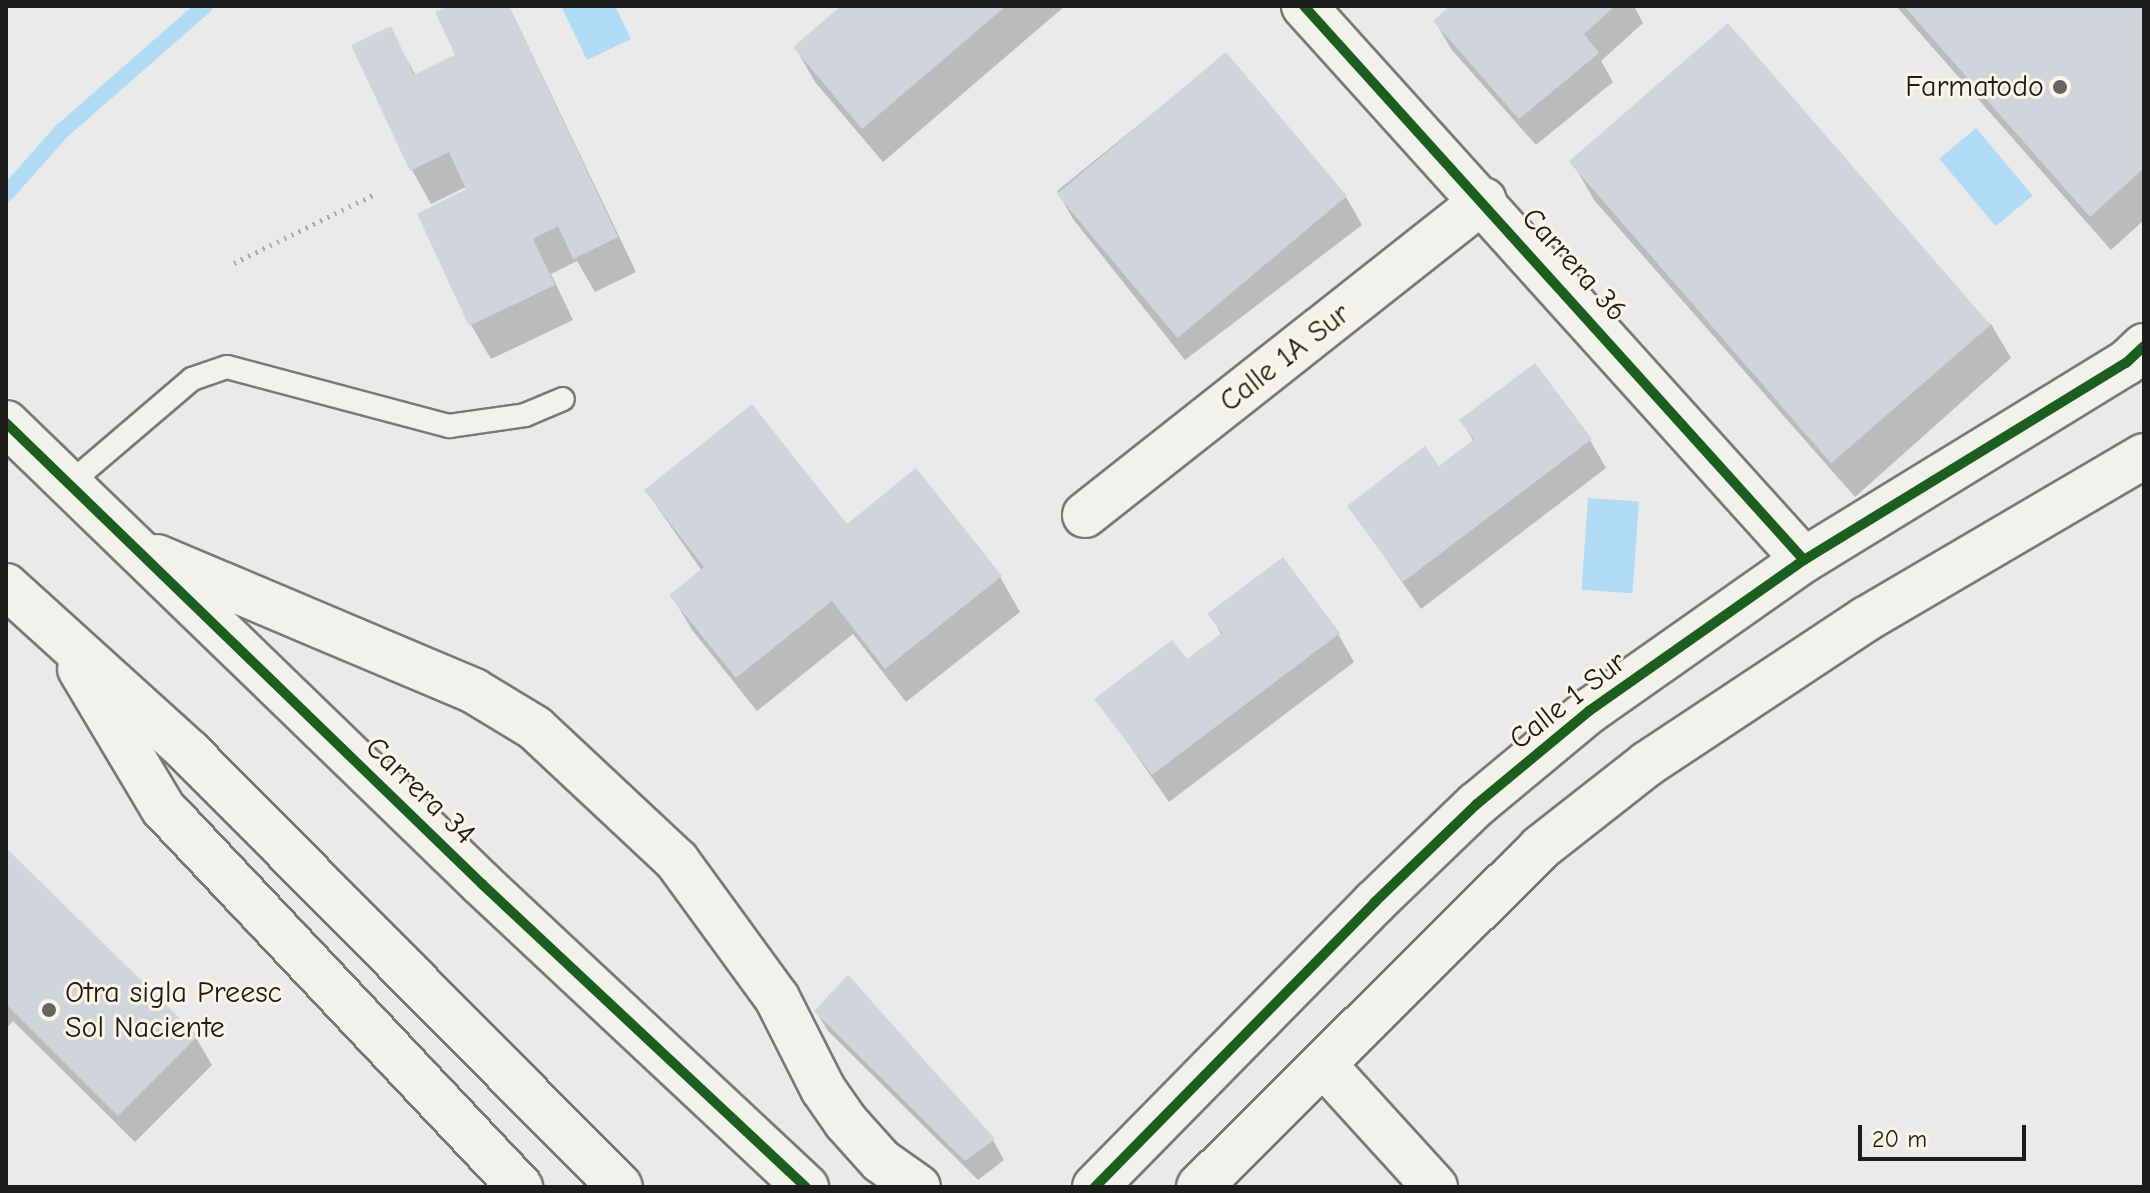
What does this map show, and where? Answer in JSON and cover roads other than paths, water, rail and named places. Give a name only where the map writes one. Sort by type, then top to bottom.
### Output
[{"type":"street","name":"Carrera 36","points":[[1304,6],[1484,200],[1804,560]]},
{"type":"street","name":"Calle 1A Sur","points":[[1085,515],[1484,200]]},
{"type":"street","name":"Calle 1 Sur","points":[[1095,1187],[1477,804],[1589,711],[1804,560],[2126,363],[2144,346]]},
{"type":"street","name":"Carrera 34","points":[[6,423],[806,1187]]},
{"type":"street","points":[[1199,1187],[1540,848],[1647,764],[1866,619],[2144,456]]},
{"type":"street","points":[[132,546],[474,691],[535,728],[677,861],[777,998],[823,1089],[869,1168],[918,1187]]},
{"type":"street","points":[[6,586],[52,623],[189,752],[620,1187]]},
{"type":"street","points":[[52,623],[163,808],[520,1187]]},
{"type":"street","points":[[1324,1065],[1435,1187]]},
{"type":"lane","points":[[69,484],[192,379],[227,367],[449,426],[525,415],[563,399]]},
{"type":"water","points":[[561,6],[615,6],[631,39],[587,60]]},
{"type":"water","points":[[1976,128],[2033,195],[1996,226],[1939,159]]},
{"type":"water","points":[[1588,498],[1639,502],[1632,593],[1582,590]]},
{"type":"waterway","points":[[6,194],[62,131],[205,6]]},
{"type":"place","name":"Farmatodo","points":[[2060,87]]},
{"type":"place","name":"Otra sigla Preesc Sol Naciente","points":[[49,1010]]}]
